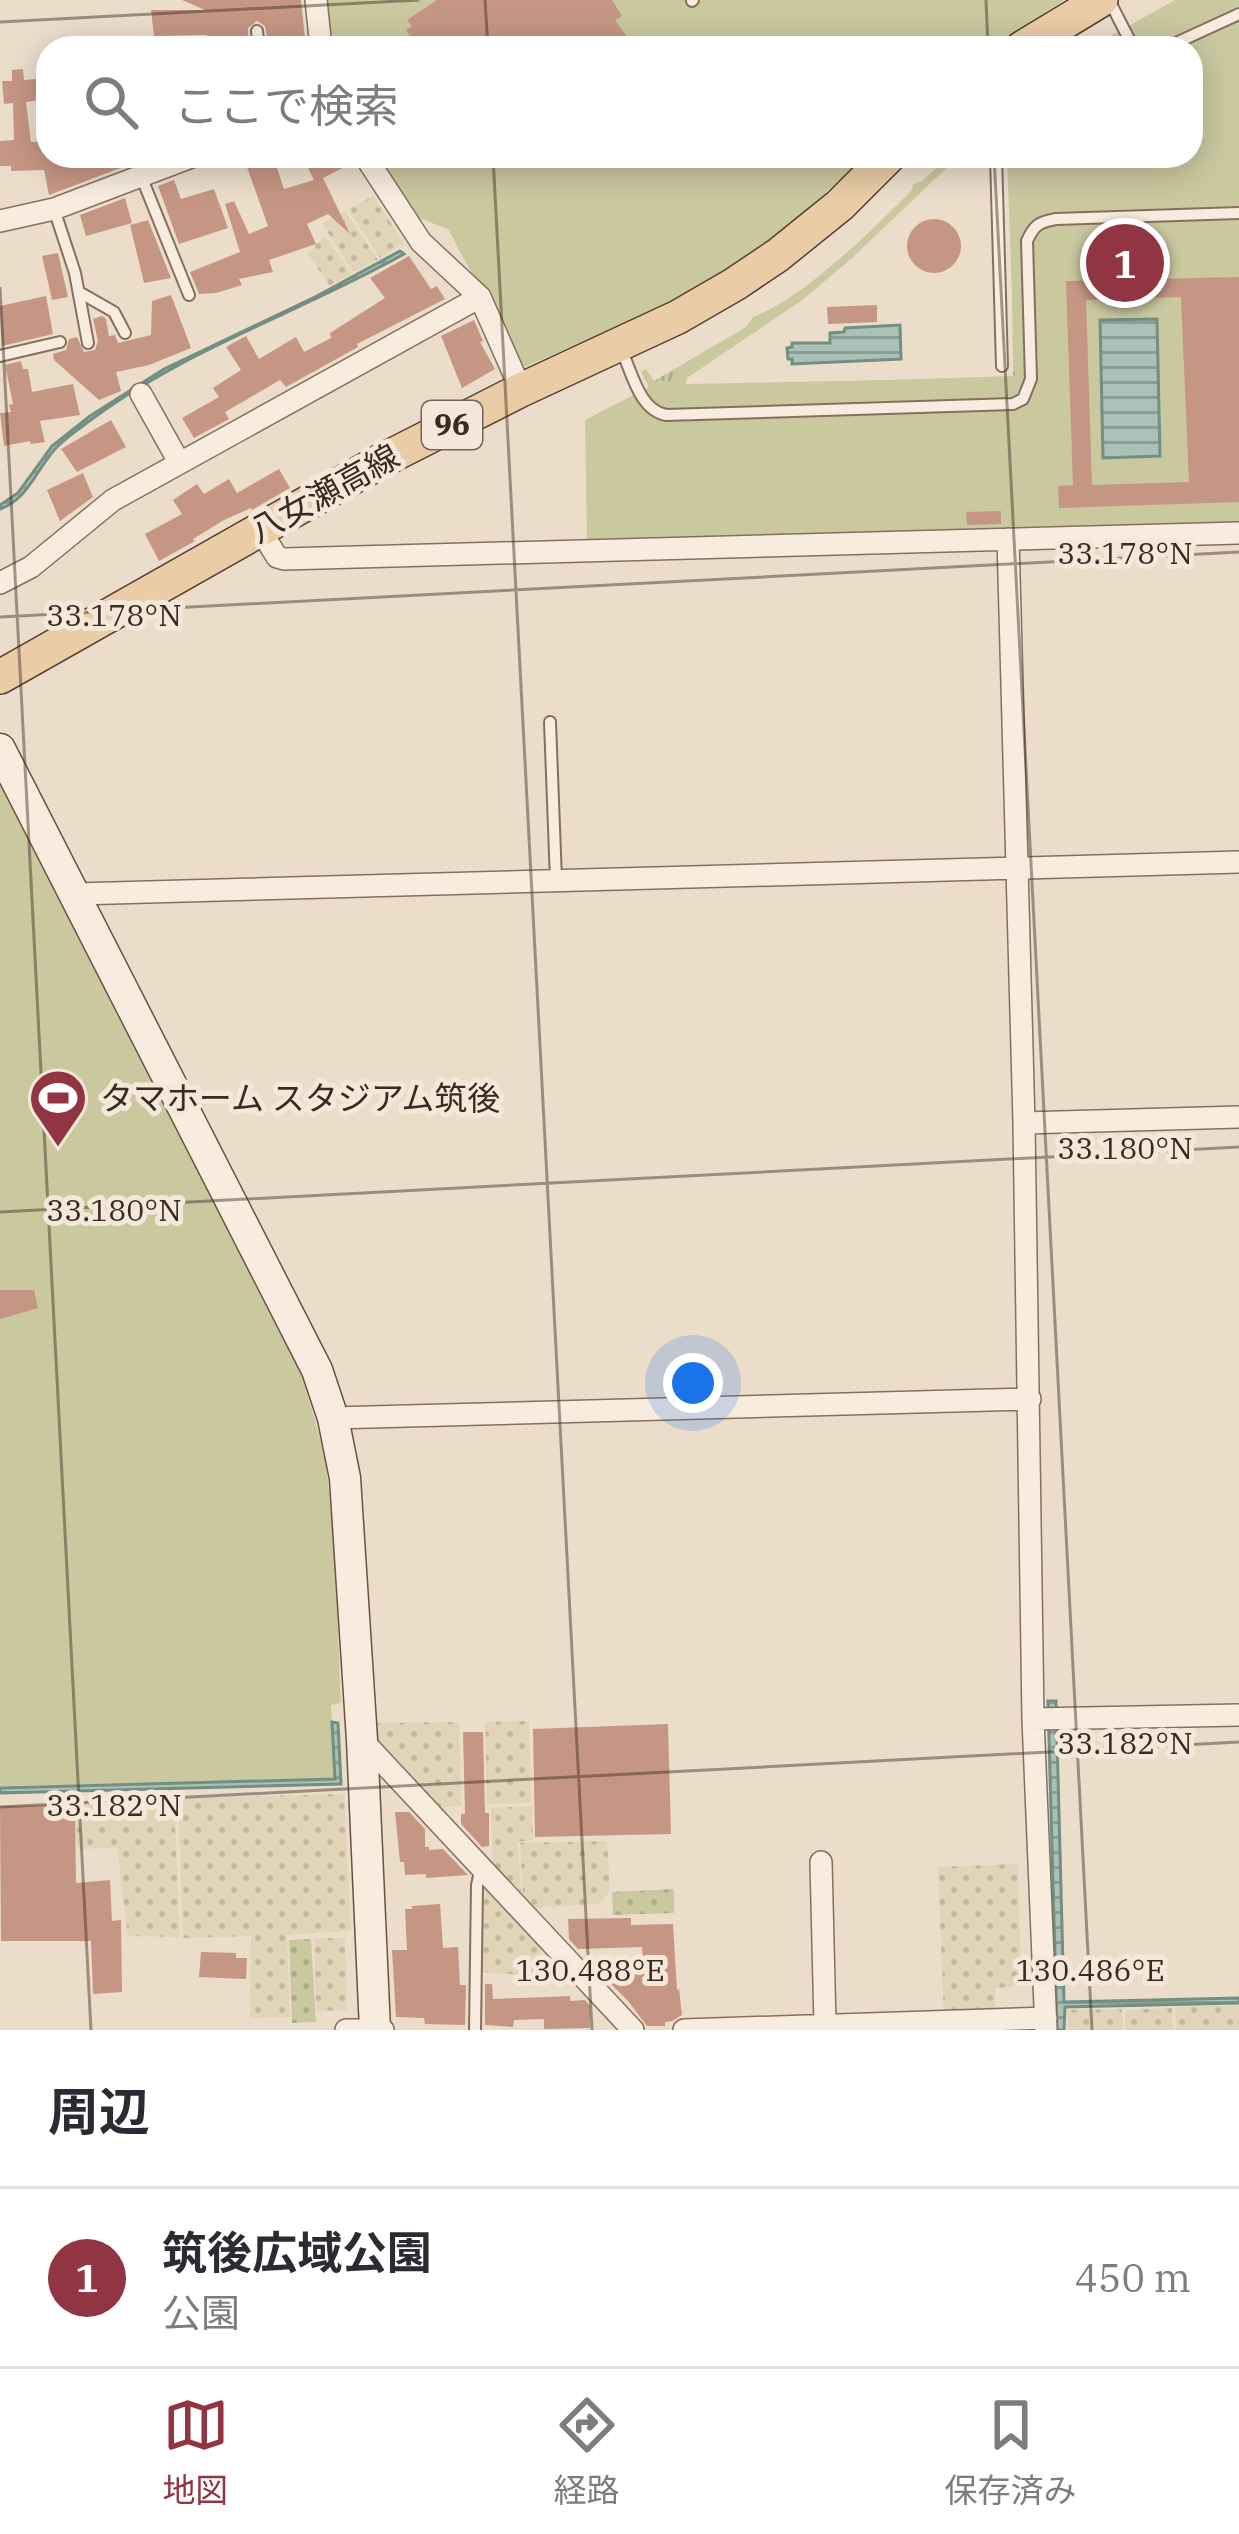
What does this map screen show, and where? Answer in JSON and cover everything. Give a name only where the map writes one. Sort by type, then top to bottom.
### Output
[{"type":"main road","points":[[1043,36],[1105,0]]},
{"type":"main road","name":"八女瀬高線","points":[[0,677],[382,460],[677,317],[778,255],[877,168]]},
{"type":"street","points":[[316,0],[320,36]]},
{"type":"street","points":[[0,221],[54,209],[162,168]]},
{"type":"street","points":[[373,168],[422,242],[480,297],[521,390]]},
{"type":"street","points":[[0,583],[31,568],[113,500],[480,297]]},
{"type":"street","points":[[141,394],[179,462]]},
{"type":"street","points":[[259,528],[277,557],[284,559],[1239,533]]},
{"type":"street","points":[[684,2030],[824,2024],[1046,2024],[1034,1719],[1008,539]]},
{"type":"street","points":[[0,749],[317,1370],[333,1418],[345,1478],[377,2030],[346,2030]]},
{"type":"street","points":[[76,894],[1239,862]]},
{"type":"street","points":[[1024,1123],[1239,1117]]},
{"type":"street","points":[[333,1418],[1030,1399]]},
{"type":"street","points":[[1034,1719],[1239,1715]]},
{"type":"street","points":[[362,1740],[633,2030]]},
{"type":"street","points":[[821,1862],[824,2024]]},
{"type":"lane","points":[[1105,0],[1127,36]]},
{"type":"lane","points":[[1191,36],[1239,14]]},
{"type":"lane","points":[[257,31],[258,36]]},
{"type":"lane","points":[[996,168],[1002,366]]},
{"type":"lane","points":[[141,176],[189,295]]},
{"type":"lane","points":[[54,209],[79,292],[88,344]]},
{"type":"lane","points":[[619,344],[646,403],[666,415],[1012,404],[1023,399],[1031,379],[1027,241],[1040,222],[1239,213]]},
{"type":"lane","points":[[79,292],[114,312],[125,334]]},
{"type":"lane","points":[[0,356],[60,342]]},
{"type":"lane","points":[[550,722],[556,880]]},
{"type":"lane","points":[[475,2030],[481,1867]]},
{"type":"shaded area","points":[[373,196],[404,243],[380,258],[348,210]]},
{"type":"shaded area","points":[[345,211],[378,260],[353,272],[322,223]]},
{"type":"shaded area","points":[[325,236],[352,274],[330,286],[307,253]]},
{"type":"shaded area","points":[[400,251],[404,254],[200,354],[121,399],[62,442],[25,491],[0,509],[18,493],[52,446],[90,416],[164,369]]},
{"type":"shaded area","points":[[1157,319],[1160,456],[1103,458],[1100,320]]},
{"type":"shaded area","points":[[900,325],[901,359],[792,364],[788,359],[787,348],[792,343],[830,343],[830,333],[845,328]]},
{"type":"shaded area","points":[[1048,1701],[1056,1701],[1064,2002],[1239,1998],[1239,2003],[1065,2007],[1064,2030],[1057,2030]]},
{"type":"shaded area","points":[[529,1721],[531,1803],[487,1804],[485,1722]]},
{"type":"shaded area","points":[[332,1722],[338,1723],[341,1784],[0,1793],[0,1788],[335,1779]]},
{"type":"shaded area","points":[[459,1722],[461,1805],[434,1809],[371,1741],[369,1723]]},
{"type":"shaded area","points":[[344,1794],[351,1931],[287,1935],[290,2017],[250,2018],[251,1936],[183,1938],[178,1798]]},
{"type":"shaded area","points":[[174,1799],[180,1937],[128,1936],[117,1848],[77,1849],[76,1800]]},
{"type":"shaded area","points":[[532,1806],[533,1840],[518,1842],[521,1895],[493,1873],[491,1808]]},
{"type":"shaded area","points":[[607,1841],[610,1891],[599,1904],[532,1908],[523,1899],[520,1843]]},
{"type":"shaded area","points":[[1018,1864],[1021,1986],[995,1988],[995,2013],[944,2015],[938,1867]]},
{"type":"shaded area","points":[[488,1883],[541,1941],[539,1976],[482,1972],[480,1885]]},
{"type":"shaded area","points":[[314,1938],[345,1938],[347,2010],[316,2011]]},
{"type":"shaded area","points":[[1239,2005],[1239,2030],[1176,2030],[1175,2007]]},
{"type":"shaded area","points":[[1172,2008],[1173,2030],[1125,2030],[1125,2010]]},
{"type":"shaded area","points":[[1122,2009],[1123,2030],[1068,2030],[1067,2010]]},
{"type":"green space","points":[[322,0],[1064,0],[1009,36],[326,36]]},
{"type":"green space","points":[[1175,0],[1239,0],[1239,525],[1017,531],[1014,526],[1001,533],[587,544],[585,420],[649,387],[642,373],[645,370],[655,387],[1015,376],[1007,168],[1203,168],[1203,36],[1110,36]]},
{"type":"green space","points":[[385,168],[852,168],[793,221],[714,277],[522,368],[448,229],[416,217]]},
{"type":"green space","points":[[936,168],[946,168],[801,301],[687,378],[686,384],[1013,378],[1012,280],[1023,380],[654,396],[641,372],[646,369],[654,381],[794,295]]},
{"type":"green space","points":[[0,785],[302,1377],[324,1456],[332,1526],[341,1703],[331,1705],[336,1779],[0,1786]]},
{"type":"green space","points":[[674,1889],[674,1913],[613,1915],[612,1892]]},
{"type":"green space","points":[[311,1939],[316,2022],[292,2023],[289,1940]]},
{"type":"building","points":[[182,0],[301,0],[305,36],[267,36],[265,26],[257,21],[248,28],[248,36],[154,36],[151,10],[205,10]]},
{"type":"building","points":[[437,0],[612,0],[622,16],[615,20],[627,36],[410,36],[406,30],[412,26],[407,20]]},
{"type":"building","points":[[23,69],[24,80],[36,79],[36,101],[26,102],[31,142],[36,142],[36,168],[120,168],[49,195],[44,170],[11,171],[11,166],[0,166],[0,141],[14,140],[13,103],[4,104],[2,81],[12,81],[12,70]]},
{"type":"building","points":[[247,168],[277,168],[284,189],[314,180],[308,168],[342,168],[323,178],[350,234],[328,214],[307,224],[316,244],[269,260],[273,272],[239,279],[242,285],[216,293],[199,294],[190,272],[240,252],[225,204],[234,201],[249,234],[268,226]]},
{"type":"building","points":[[174,180],[181,199],[214,189],[228,228],[179,244],[158,186]]},
{"type":"building","points":[[125,198],[132,223],[86,236],[80,215]]},
{"type":"building","points":[[934,219],[953,227],[961,246],[953,265],[934,273],[915,265],[907,246],[915,227]]},
{"type":"building","points":[[148,220],[171,278],[144,283],[130,225]]},
{"type":"building","points":[[58,253],[68,297],[52,300],[42,256]]},
{"type":"building","points":[[409,256],[431,289],[437,286],[445,299],[286,387],[280,380],[225,412],[229,419],[194,438],[182,418],[219,397],[213,388],[241,370],[226,347],[246,336],[259,359],[296,337],[304,352],[385,298],[370,278]]},
{"type":"building","points":[[1239,277],[1239,502],[1059,508],[1058,486],[1073,485],[1066,281]],"holes":[[[1181,297],[1189,482],[1092,485],[1086,300]]]},
{"type":"building","points":[[171,295],[191,348],[116,372],[121,391],[99,400],[54,360],[53,354],[66,350],[69,339],[77,337],[84,352],[95,350],[93,319],[102,316],[109,336],[115,335],[118,343],[151,335],[152,301]]},
{"type":"building","points":[[46,296],[53,334],[2,346],[0,306]]},
{"type":"building","points":[[877,305],[877,322],[828,324],[827,307]]},
{"type":"building","points":[[474,320],[495,369],[462,388],[441,336]]},
{"type":"building","points":[[21,361],[23,369],[28,369],[32,392],[73,384],[80,415],[40,421],[45,442],[4,446],[0,413],[11,412],[9,405],[13,404],[5,365]]},
{"type":"building","points":[[111,420],[126,447],[77,472],[61,449]]},
{"type":"building","points":[[279,469],[290,488],[224,520],[159,561],[145,534],[182,514],[173,500],[197,484],[204,494],[229,479],[237,493]]},
{"type":"building","points":[[83,473],[93,497],[60,521],[47,490]]},
{"type":"building","points":[[1001,511],[1001,524],[967,525],[966,512]]},
{"type":"building","points":[[0,1290],[34,1290],[38,1308],[0,1319]]},
{"type":"building","points":[[668,1724],[671,1834],[535,1837],[533,1729]]},
{"type":"building","points":[[463,1732],[483,1732],[489,1846],[482,1847],[461,1824],[461,1814],[465,1814]]},
{"type":"building","points":[[0,1806],[75,1806],[76,1883],[110,1880],[112,1921],[121,1920],[122,1992],[93,1994],[91,1941],[1,1941]]},
{"type":"building","points":[[395,1812],[409,1812],[425,1829],[425,1847],[443,1849],[468,1875],[405,1875]]},
{"type":"building","points":[[440,1904],[443,1948],[458,1947],[460,1985],[466,1985],[465,2025],[425,2024],[424,2018],[396,2017],[392,1950],[407,1950],[405,1909]]},
{"type":"building","points":[[631,1918],[631,1925],[673,1924],[682,2015],[665,2026],[647,2026],[603,1976],[644,1973],[642,1947],[578,1949],[569,1939],[568,1919]]},
{"type":"building","points":[[201,1952],[247,1958],[246,1979],[199,1977]]},
{"type":"building","points":[[485,1984],[492,1984],[493,1999],[570,1996],[570,2001],[585,2000],[590,2006],[590,2028],[544,2029],[544,2019],[514,2020],[513,2027],[485,2025]]},
{"type":"place","name":"筑後広域公園","points":[[1125,263]]},
{"type":"place","name":"タマホーム スタジアム筑後","points":[[58,1149]]}]
